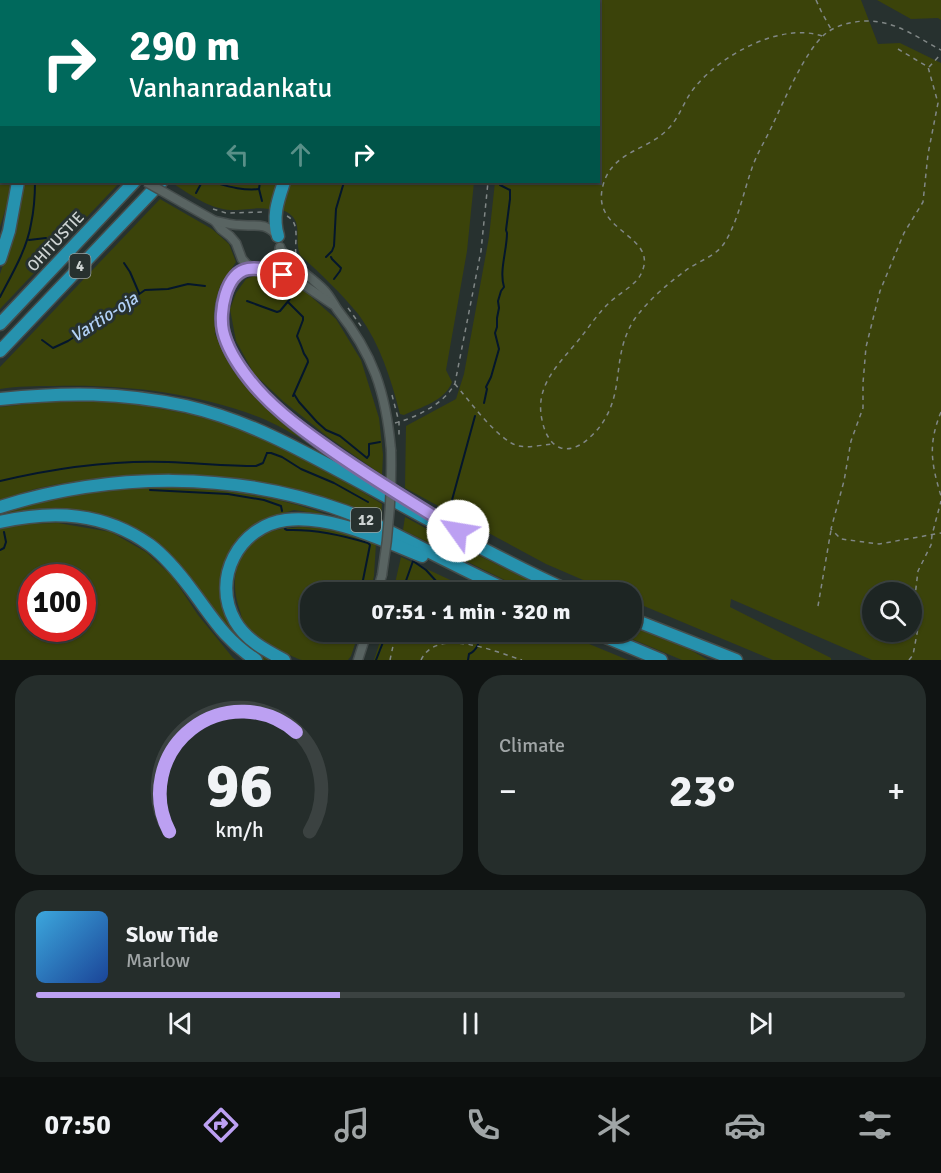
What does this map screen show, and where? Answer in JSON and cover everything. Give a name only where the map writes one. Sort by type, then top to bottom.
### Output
[{"type":"highway","points":[[0,260],[9,231],[18,183]]},
{"type":"highway","name":"OHITUSTIE","points":[[0,324],[133,183]]},
{"type":"highway","name":"4","points":[[0,351],[159,183]]},
{"type":"highway","points":[[279,242],[275,213],[284,183]]},
{"type":"highway","points":[[250,268],[238,273],[228,287],[222,308],[226,342],[249,379],[296,424],[348,462],[516,566]]},
{"type":"highway","name":"12","points":[[0,399],[105,394],[188,407],[228,419],[265,432],[310,454],[516,566],[550,582]]},
{"type":"highway","name":"12","points":[[0,507],[57,491],[132,482],[165,481],[264,489],[299,497],[371,522],[489,582]]},
{"type":"highway","points":[[0,522],[48,514],[78,516],[102,522],[133,535],[166,559],[228,638],[256,660]]},
{"type":"highway","points":[[284,660],[255,643],[242,631],[231,613],[227,599],[227,578],[236,552],[256,530],[270,523],[299,519],[326,522],[360,531],[485,582]]},
{"type":"highway","points":[[642,623],[736,660]]},
{"type":"highway","points":[[618,642],[660,660]]},
{"type":"street","points":[[148,183],[215,221],[241,226],[264,226],[279,242],[285,256],[325,291],[357,335],[373,366],[383,396],[391,450],[391,502],[380,582]]},
{"type":"street","points":[[215,221],[236,243],[242,259],[250,268],[264,269],[283,275],[301,283],[335,305]]},
{"type":"street","points":[[264,269],[276,259],[279,242]]},
{"type":"street","points":[[358,660],[364,642]]},
{"type":"path","points":[[816,0],[831,30]]},
{"type":"path","points":[[822,36],[800,32],[773,37],[736,53],[712,69],[694,87],[669,128],[659,137],[622,157],[606,176],[601,192],[603,211],[612,223],[639,245],[643,257],[642,270],[635,282],[604,307],[555,367],[545,384],[542,394],[543,427],[553,444],[560,448],[582,445],[594,434],[608,414],[615,398],[620,357],[630,325],[646,306],[684,271],[716,252],[726,241],[752,167],[805,61],[822,36],[845,24],[875,21],[900,28],[941,50]]},
{"type":"path","points":[[818,606],[831,529],[844,481],[851,441],[863,408],[866,347],[875,309],[904,233],[923,202],[928,154],[939,103],[928,67],[898,49]]},
{"type":"path","points":[[928,67],[941,54]]},
{"type":"path","points":[[388,424],[399,422],[430,407],[443,399],[455,383],[481,251],[488,183]]},
{"type":"path","points":[[455,383],[496,432],[509,442],[519,446],[553,444]]},
{"type":"path","points":[[941,412],[932,447],[933,470],[941,496]]},
{"type":"path","points":[[909,660],[913,655],[918,628],[915,596],[918,571],[931,545],[941,501]]},
{"type":"path","points":[[831,529],[841,539],[879,544],[941,533]]},
{"type":"path","points":[[390,660],[394,642]]},
{"type":"path","points":[[421,660],[431,647],[446,642],[477,646],[522,660]]},
{"type":"green space","points":[[600,0],[861,0],[878,44],[900,43],[941,63],[941,660],[872,660],[731,599],[730,607],[831,658],[831,660],[773,660],[642,605],[642,582],[588,582],[546,564],[405,488],[406,426],[456,399],[464,374],[489,237],[495,183],[600,183]]},
{"type":"green space","points":[[877,0],[941,0],[941,20],[938,18],[911,19]]},
{"type":"green space","points":[[0,183],[10,183],[8,201],[0,227]]},
{"type":"green space","points":[[23,183],[119,183],[0,309],[0,274],[10,244]]},
{"type":"green space","points":[[172,183],[278,183],[269,209],[223,209],[193,196]]},
{"type":"green space","points":[[291,183],[474,183],[467,251],[446,370],[452,382],[444,394],[425,406],[404,415],[400,414],[384,362],[373,338],[359,315],[345,299],[300,255],[294,218],[282,210]]},
{"type":"green space","points":[[160,199],[212,229],[229,244],[236,262],[220,286],[215,305],[215,334],[230,365],[250,390],[274,414],[318,448],[266,420],[189,397],[108,387],[34,386],[0,389],[0,367]]},
{"type":"green space","points":[[254,276],[283,283],[306,292],[336,319],[361,360],[379,418],[383,455],[382,475],[328,437],[284,402],[254,374],[236,341],[230,309],[236,293],[246,279]]},
{"type":"green space","points":[[56,401],[112,402],[144,406],[183,413],[236,428],[311,462],[382,504],[381,520],[340,503],[298,490],[255,481],[211,476],[166,474],[78,481],[35,489],[0,500],[0,407]]},
{"type":"green space","points":[[151,487],[240,493],[284,501],[327,515],[294,510],[261,520],[236,542],[222,571],[221,601],[231,627],[251,646],[276,660],[263,660],[244,648],[177,563],[154,540],[125,525],[84,510],[45,510],[6,514],[5,510],[104,490]]},
{"type":"green space","points":[[405,517],[532,582],[509,582],[403,530]]},
{"type":"green space","points":[[58,523],[111,532],[146,552],[172,576],[198,615],[236,660],[0,660],[0,528],[24,524]]},
{"type":"green space","points":[[303,527],[331,529],[376,543],[372,582],[300,582],[300,642],[356,642],[348,660],[296,658],[263,639],[244,624],[235,589],[237,568],[246,550],[254,542],[267,533]]},
{"type":"green space","points":[[401,557],[455,582],[395,582]]},
{"type":"green space","points":[[642,631],[689,649],[708,660],[682,660],[639,642],[642,642]]},
{"type":"green space","points":[[380,642],[584,642],[628,660],[374,660]]},
{"type":"waterway","points":[[0,297],[26,243],[34,208],[35,183]]},
{"type":"waterway","points":[[196,193],[201,183]]},
{"type":"waterway","points":[[216,183],[241,189],[259,189]]},
{"type":"waterway","points":[[260,183],[262,201]]},
{"type":"waterway","name":"Vartio-oja","points":[[326,257],[334,246],[336,209],[344,183]]},
{"type":"waterway","points":[[484,403],[486,387],[499,349],[495,333],[498,301],[504,287],[503,267],[510,199],[510,190],[499,183]]},
{"type":"waterway","points":[[29,240],[46,238]]},
{"type":"waterway","points":[[331,257],[341,268],[334,279]]},
{"type":"waterway","points":[[124,263],[139,293]]},
{"type":"waterway","name":"Vartio-oja","points":[[42,340],[53,348],[68,341],[145,290],[168,289],[188,284],[205,286]]},
{"type":"waterway","name":"Vartio-oja","points":[[247,301],[277,312],[290,299]]},
{"type":"waterway","points":[[288,302],[303,317],[297,336],[308,362],[293,396]]},
{"type":"waterway","points":[[294,394],[326,430],[340,436],[367,458],[369,444],[380,442]]},
{"type":"waterway","points":[[471,518],[471,515],[457,508],[452,500],[475,416]]},
{"type":"waterway","points":[[267,453],[282,457],[301,469],[334,483],[368,502]]},
{"type":"waterway","points":[[0,481],[41,472],[125,462],[256,466],[263,463],[267,453]]},
{"type":"waterway","points":[[150,490],[228,494],[264,500],[281,506],[282,511]]},
{"type":"waterway","points":[[285,529],[328,533],[368,543],[370,545],[363,582]]},
{"type":"waterway","points":[[0,550],[4,548],[6,542],[4,532]]},
{"type":"waterway","points":[[406,582],[413,561],[437,582]]},
{"type":"waterway","points":[[376,660],[383,642]]},
{"type":"waterway","points":[[468,660],[469,654],[475,650],[479,642]]},
{"type":"route","points":[[283,275],[264,269],[243,270],[231,281],[226,292],[221,316],[223,331],[232,354],[249,379],[271,402],[309,435],[458,531]]}]
